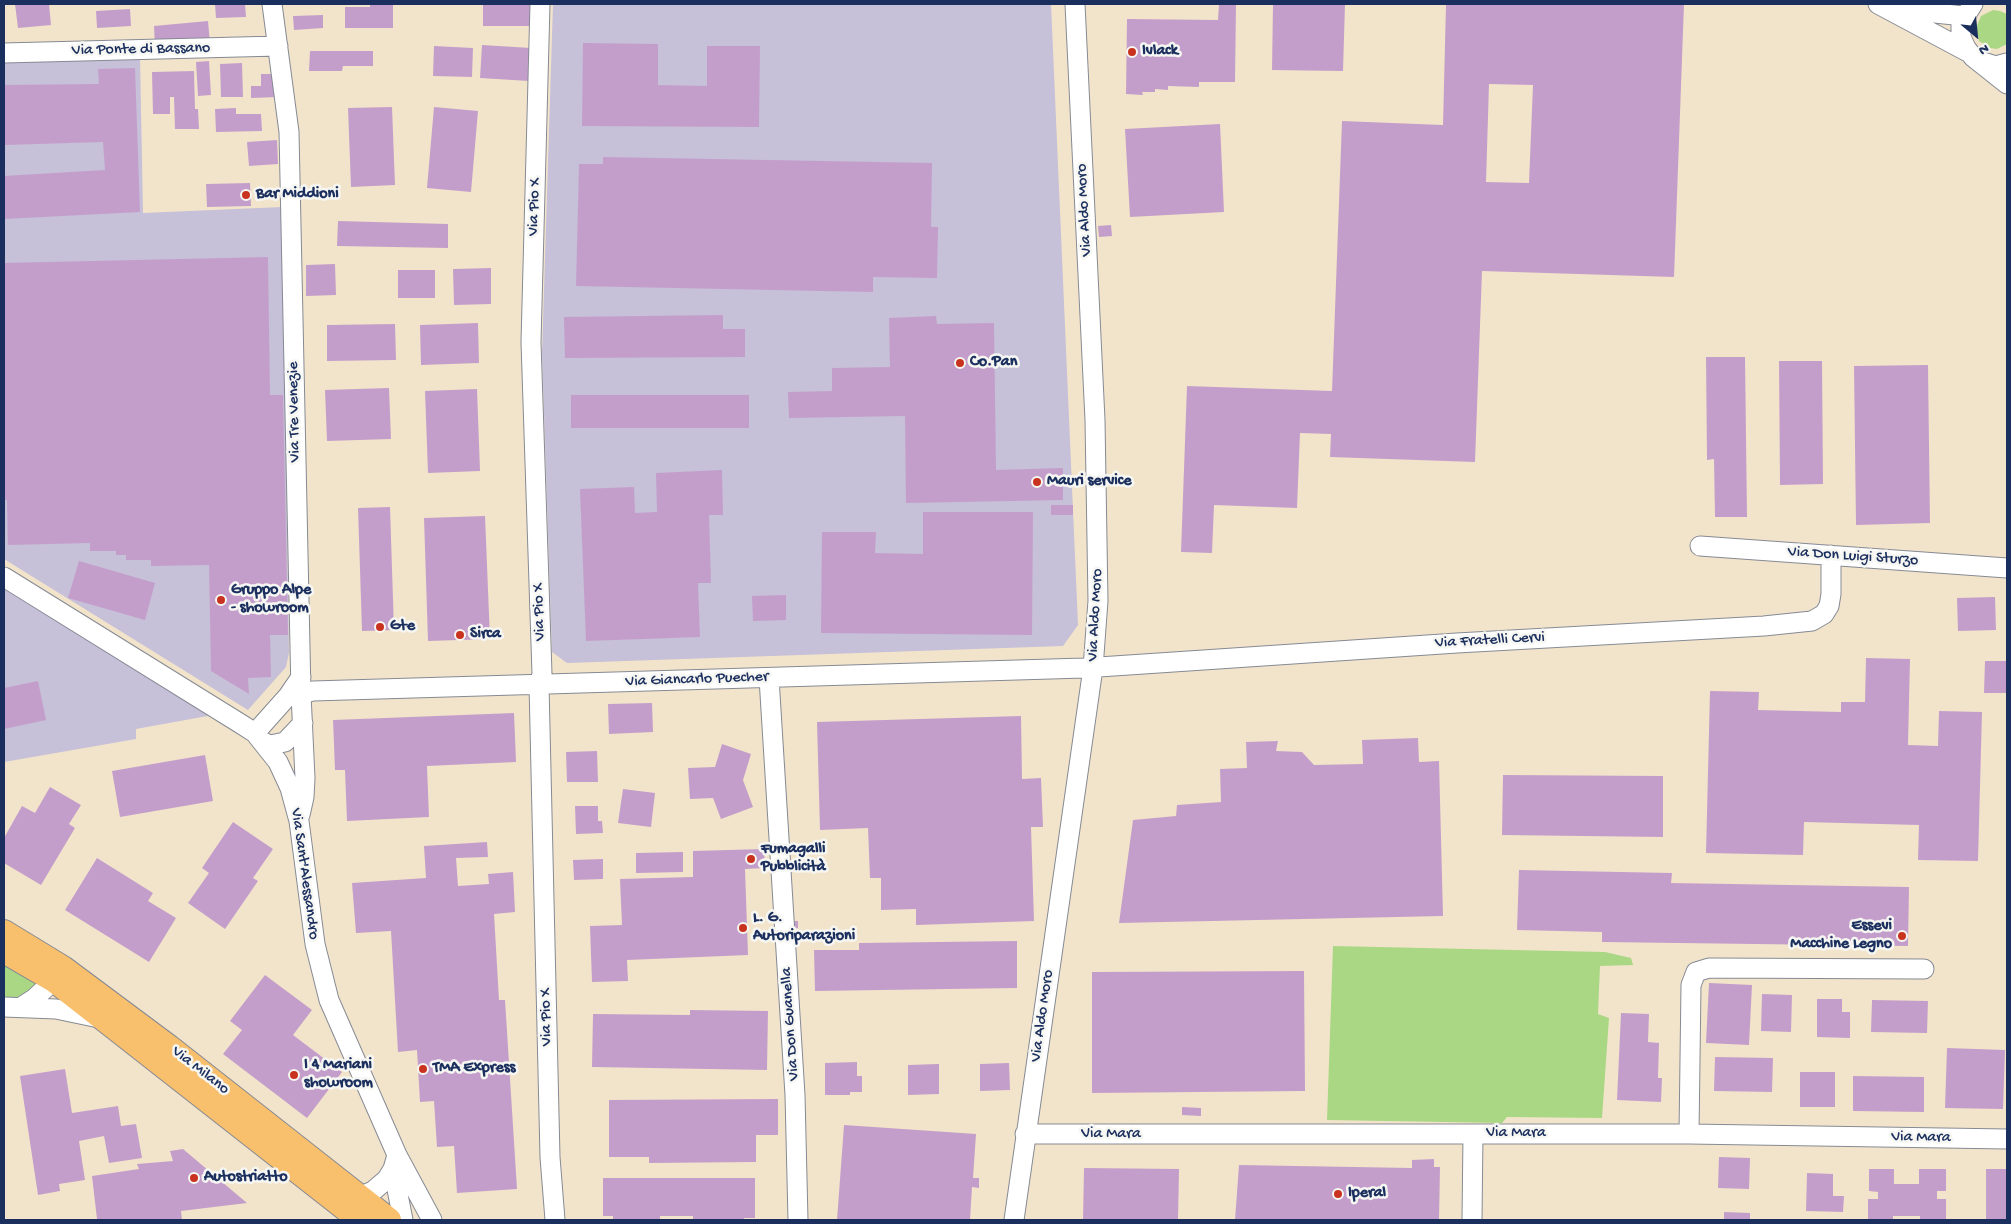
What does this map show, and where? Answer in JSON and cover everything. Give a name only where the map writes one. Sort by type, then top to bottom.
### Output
[{"type":"main road","name":"Via Milano","points":[[4,932],[29,946],[103,1019],[360,1220]]},
{"type":"main road","name":"Via Milano","points":[[4,951],[52,970],[169,1047],[389,1220]]},
{"type":"street","name":"Via Tre Venezie","points":[[272,4],[289,132],[301,685],[305,787],[299,821]]},
{"type":"street","name":"Via Pio X","points":[[540,4],[531,342],[542,674],[539,686],[550,1157],[555,1220]]},
{"type":"street","name":"Via Aldo Moro","points":[[1014,1220],[1093,668],[1099,585],[1097,499],[1075,4]]},
{"type":"street","points":[[1882,6],[1968,10],[1960,30],[1961,37],[1974,56],[2007,84]]},
{"type":"street","points":[[1882,6],[1974,56],[1996,66],[2007,63]]},
{"type":"street","name":"Via Ponte di Bassano","points":[[4,53],[278,46]]},
{"type":"street","name":"Via Don Luigi Sturzo","points":[[1700,546],[2007,568]]},
{"type":"street","name":"Via Fratelli Cervi","points":[[1093,668],[1464,642],[1764,626],[1806,622],[1821,617],[1829,606],[1831,594],[1831,555]]},
{"type":"street","name":"Via Sant'Alessandro","points":[[4,577],[207,701],[259,738],[278,762],[286,779],[299,821],[308,907],[321,972],[340,1026],[395,1162]]},
{"type":"street","name":"Via Giancarlo Puecher","points":[[301,685],[313,691],[539,686],[1093,668]]},
{"type":"street","name":"Via Don Guanella","points":[[768,678],[795,1095],[798,1220]]},
{"type":"street","points":[[301,685],[288,696],[259,738],[276,745],[285,742],[303,723]]},
{"type":"street","points":[[4,940],[16,945],[29,946]]},
{"type":"street","points":[[1689,1134],[1691,985],[1696,972],[1709,968],[1924,969]]},
{"type":"street","points":[[12,1007],[35,998],[52,970]]},
{"type":"street","points":[[12,1007],[56,1009],[103,1019]]},
{"type":"street","name":"Via Mara","points":[[1025,1134],[1689,1134],[2007,1139]]},
{"type":"street","points":[[1472,1220],[1473,1134]]},
{"type":"street","points":[[359,1197],[380,1186],[395,1162]]},
{"type":"street","points":[[395,1162],[403,1220]]},
{"type":"street","points":[[395,1162],[432,1220]]},
{"type":"shaded area","points":[[553,4],[1051,4],[1078,625],[1063,646],[567,663],[552,652],[542,353]]},
{"type":"shaded area","points":[[140,56],[143,213],[282,207],[289,653],[286,667],[248,710],[4,559],[4,59]]},
{"type":"shaded area","points":[[4,588],[213,715],[136,729],[136,739],[4,762]]},
{"type":"green space","points":[[1993,10],[2007,14],[2007,44],[1997,49],[1990,48],[1979,41],[1976,28],[1981,16]]},
{"type":"green space","points":[[1333,946],[1605,952],[1631,958],[1633,965],[1600,966],[1598,1014],[1609,1018],[1602,1118],[1507,1117],[1502,1123],[1327,1120]]},
{"type":"green space","points":[[4,962],[37,985],[21,997],[4,998]]},
{"type":"building","points":[[15,4],[49,4],[51,25],[18,28]]},
{"type":"building","points":[[215,4],[245,4],[246,17],[216,18]]},
{"type":"building","points":[[370,4],[393,4],[393,28],[345,28],[345,7],[370,7]]},
{"type":"building","points":[[483,4],[531,4],[532,26],[483,26]]},
{"type":"building","points":[[1219,4],[1236,4],[1235,82],[1199,82],[1199,87],[1168,86],[1168,90],[1155,89],[1155,92],[1142,92],[1143,95],[1126,94],[1127,19],[1218,20]]},
{"type":"building","points":[[1273,4],[1345,4],[1343,71],[1272,70]]},
{"type":"building","points":[[1446,4],[1684,4],[1674,277],[1482,271],[1475,462],[1330,457],[1331,434],[1300,433],[1297,508],[1214,505],[1212,553],[1181,552],[1187,386],[1332,391],[1342,121],[1443,125]],"holes":[[[1489,84],[1533,85],[1529,183],[1486,182]]]},
{"type":"building","points":[[130,9],[131,26],[97,28],[96,11]]},
{"type":"building","points":[[323,15],[323,28],[294,30],[293,16]]},
{"type":"building","points":[[208,21],[210,43],[155,47],[154,26]]},
{"type":"building","points":[[583,43],[658,44],[658,85],[707,86],[707,46],[760,46],[759,127],[582,126]]},
{"type":"building","points":[[482,45],[531,48],[529,81],[480,78]]},
{"type":"building","points":[[434,46],[473,48],[472,77],[433,76]]},
{"type":"building","points":[[310,51],[373,51],[373,66],[343,66],[342,71],[309,71]]},
{"type":"building","points":[[209,61],[211,95],[198,96],[196,62]]},
{"type":"building","points":[[242,63],[243,97],[221,97],[220,64]]},
{"type":"building","points":[[135,68],[140,212],[4,219],[4,176],[105,170],[103,142],[4,145],[4,85],[99,84],[98,69]]},
{"type":"building","points":[[194,71],[195,109],[198,109],[199,129],[175,129],[174,97],[170,97],[170,114],[153,114],[152,72]]},
{"type":"building","points":[[261,74],[278,74],[278,97],[251,98],[251,86],[261,86]]},
{"type":"building","points":[[392,107],[395,185],[351,187],[348,108]]},
{"type":"building","points":[[434,107],[478,111],[471,192],[427,188]]},
{"type":"building","points":[[236,108],[236,114],[261,114],[262,131],[216,132],[215,109]]},
{"type":"building","points":[[1220,124],[1224,212],[1130,217],[1125,129]]},
{"type":"building","points":[[277,140],[278,164],[249,166],[247,142]]},
{"type":"building","points":[[603,157],[932,163],[931,227],[938,227],[937,278],[873,277],[873,292],[576,286],[579,164],[603,164]]},
{"type":"building","points":[[250,183],[251,206],[207,207],[206,184]]},
{"type":"building","points":[[338,221],[448,224],[448,248],[337,246]]},
{"type":"building","points":[[1111,225],[1112,236],[1099,237],[1098,226]]},
{"type":"building","points":[[268,257],[270,395],[283,395],[288,635],[270,635],[271,677],[248,678],[249,694],[211,671],[209,565],[151,566],[151,560],[126,560],[126,555],[116,555],[116,551],[90,551],[90,543],[8,545],[7,500],[4,500],[4,263]]},
{"type":"building","points":[[335,264],[336,295],[306,296],[306,265]]},
{"type":"building","points":[[491,268],[491,304],[454,305],[453,269]]},
{"type":"building","points":[[398,270],[435,270],[435,298],[398,298]]},
{"type":"building","points":[[723,315],[723,329],[745,329],[745,357],[565,358],[564,317]]},
{"type":"building","points":[[936,316],[937,324],[994,323],[996,470],[1063,468],[1063,500],[906,503],[905,416],[789,418],[788,392],[832,391],[832,368],[890,367],[889,318]]},
{"type":"building","points":[[478,323],[479,363],[421,365],[420,325]]},
{"type":"building","points":[[395,324],[396,360],[327,361],[327,325]]},
{"type":"building","points":[[1706,357],[1745,357],[1747,517],[1715,517],[1714,459],[1707,460]]},
{"type":"building","points":[[1779,361],[1822,361],[1823,484],[1780,485]]},
{"type":"building","points":[[1928,365],[1930,523],[1856,525],[1854,366]]},
{"type":"building","points":[[389,388],[391,439],[327,441],[325,390]]},
{"type":"building","points":[[477,389],[480,471],[428,473],[425,391]]},
{"type":"building","points":[[571,395],[749,395],[749,428],[571,428]]},
{"type":"building","points":[[722,470],[723,515],[709,515],[711,583],[698,583],[700,637],[586,641],[580,489],[634,487],[635,513],[657,512],[656,473]]},
{"type":"building","points":[[1051,505],[1073,505],[1073,515],[1051,515]]},
{"type":"building","points":[[390,507],[394,630],[362,631],[358,508]]},
{"type":"building","points":[[923,512],[1033,512],[1032,635],[821,633],[822,532],[876,532],[875,553],[923,554]]},
{"type":"building","points":[[485,516],[490,639],[428,641],[424,518]]},
{"type":"building","points":[[79,561],[155,583],[145,620],[68,598]]},
{"type":"building","points":[[786,595],[786,620],[753,621],[752,596]]},
{"type":"building","points":[[1995,597],[1996,630],[1958,631],[1957,598]]},
{"type":"building","points":[[1866,658],[1910,659],[1908,745],[1938,746],[1939,711],[1982,712],[1978,861],[1918,860],[1919,825],[1804,822],[1803,855],[1706,853],[1710,691],[1759,692],[1758,710],[1841,712],[1841,702],[1865,702]]},
{"type":"building","points":[[1985,661],[2007,661],[2007,693],[1984,693]]},
{"type":"building","points":[[38,681],[46,720],[4,729],[4,688]]},
{"type":"building","points":[[652,703],[653,732],[609,734],[608,704]]},
{"type":"building","points":[[514,713],[516,762],[427,766],[429,817],[347,821],[345,770],[335,770],[333,720]]},
{"type":"building","points":[[1021,716],[1022,779],[1041,778],[1043,827],[1031,827],[1034,921],[916,925],[916,909],[881,910],[881,878],[870,878],[868,828],[820,830],[817,722]]},
{"type":"building","points":[[1418,738],[1419,762],[1439,761],[1443,916],[1119,923],[1133,820],[1176,816],[1177,805],[1221,802],[1220,769],[1247,768],[1246,742],[1278,741],[1276,751],[1302,752],[1314,765],[1363,764],[1362,740]]},
{"type":"building","points":[[722,744],[751,754],[743,780],[753,807],[721,819],[713,798],[690,799],[688,768],[715,767]]},
{"type":"building","points":[[597,751],[598,782],[567,782],[566,752]]},
{"type":"building","points":[[205,755],[213,801],[120,817],[112,771]]},
{"type":"building","points":[[1503,775],[1663,776],[1663,837],[1502,835]]},
{"type":"building","points":[[50,787],[81,805],[69,824],[75,828],[41,885],[4,863],[4,838],[22,806],[35,813]]},
{"type":"building","points":[[623,789],[655,793],[651,827],[618,823]]},
{"type":"building","points":[[575,806],[598,806],[598,821],[602,821],[603,833],[576,834]]},
{"type":"building","points":[[233,822],[273,849],[253,878],[258,881],[225,929],[188,903],[209,873],[202,868]]},
{"type":"building","points":[[487,842],[488,857],[456,858],[458,886],[489,884],[488,874],[513,872],[515,912],[494,914],[499,1000],[505,1000],[517,1189],[457,1193],[454,1146],[437,1147],[434,1101],[420,1102],[417,1050],[398,1052],[391,931],[356,933],[352,883],[426,878],[424,846]]},
{"type":"building","points":[[764,849],[765,868],[745,869],[748,955],[627,960],[628,981],[592,982],[590,926],[622,925],[620,879],[693,877],[693,851]]},
{"type":"building","points":[[683,852],[683,872],[636,873],[636,853]]},
{"type":"building","points":[[97,858],[153,893],[148,901],[176,918],[149,962],[65,910]]},
{"type":"building","points":[[603,859],[603,879],[574,880],[573,860]]},
{"type":"building","points":[[1519,870],[1672,873],[1671,883],[1909,887],[1908,946],[1602,942],[1602,932],[1517,930]]},
{"type":"building","points":[[790,921],[798,921],[798,928],[791,929]]},
{"type":"building","points":[[1017,941],[1017,988],[815,991],[814,950],[859,950],[859,943]]},
{"type":"building","points":[[1304,971],[1305,1091],[1092,1093],[1092,972]]},
{"type":"building","points":[[265,975],[312,1010],[293,1035],[342,1072],[307,1118],[223,1054],[242,1030],[230,1021]]},
{"type":"building","points":[[1709,983],[1752,985],[1749,1045],[1706,1043]]},
{"type":"building","points":[[1762,994],[1792,995],[1791,1032],[1761,1031]]},
{"type":"building","points":[[1817,999],[1842,999],[1842,1012],[1850,1012],[1850,1038],[1817,1037]]},
{"type":"building","points":[[1872,1000],[1928,1001],[1927,1033],[1871,1032]]},
{"type":"building","points":[[690,1010],[768,1011],[767,1070],[592,1067],[593,1014],[690,1015]]},
{"type":"building","points":[[1621,1013],[1649,1014],[1648,1042],[1659,1043],[1658,1078],[1662,1078],[1661,1102],[1617,1100]]},
{"type":"building","points":[[1947,1048],[2005,1050],[2003,1109],[1945,1108]]},
{"type":"building","points":[[1715,1057],[1773,1058],[1772,1092],[1714,1091]]},
{"type":"building","points":[[857,1062],[857,1076],[862,1076],[862,1092],[850,1092],[850,1095],[825,1095],[825,1063]]},
{"type":"building","points":[[1009,1063],[1010,1090],[980,1091],[980,1064]]},
{"type":"building","points":[[939,1064],[939,1094],[908,1095],[908,1065]]},
{"type":"building","points":[[65,1069],[72,1113],[118,1106],[121,1126],[136,1124],[142,1158],[109,1163],[104,1136],[79,1141],[85,1180],[59,1184],[60,1191],[38,1195],[20,1076]]},
{"type":"building","points":[[1800,1072],[1835,1072],[1835,1107],[1800,1107]]},
{"type":"building","points":[[1853,1076],[1924,1077],[1924,1112],[1853,1111]]},
{"type":"building","points":[[778,1099],[778,1135],[756,1135],[756,1162],[649,1163],[649,1157],[609,1157],[609,1100]]},
{"type":"building","points":[[1182,1107],[1201,1108],[1201,1116],[1182,1115]]},
{"type":"building","points":[[844,1125],[976,1134],[973,1178],[979,1178],[979,1188],[972,1187],[970,1220],[837,1220]]},
{"type":"building","points":[[183,1149],[247,1203],[181,1211],[182,1220],[97,1219],[92,1176],[139,1169],[137,1164],[173,1161],[170,1151]]},
{"type":"building","points":[[1719,1157],[1750,1158],[1749,1189],[1718,1188]]},
{"type":"building","name":"Iperal","points":[[1434,1159],[1434,1167],[1440,1167],[1439,1220],[1235,1220],[1239,1165],[1412,1168],[1412,1160]]},
{"type":"building","points":[[1084,1168],[1179,1169],[1178,1220],[1083,1220]]},
{"type":"building","points":[[1869,1169],[1894,1169],[1894,1184],[1919,1184],[1919,1169],[1946,1169],[1946,1191],[1937,1191],[1937,1199],[1946,1199],[1946,1220],[1920,1220],[1920,1216],[1893,1216],[1893,1220],[1868,1220],[1868,1199],[1878,1199],[1878,1192],[1869,1191]]},
{"type":"building","points":[[1986,1169],[2007,1169],[2007,1220],[1986,1220]]},
{"type":"building","points":[[1807,1173],[1833,1174],[1833,1196],[1844,1196],[1843,1212],[1806,1211]]},
{"type":"building","points":[[603,1178],[755,1178],[755,1218],[744,1218],[744,1220],[693,1220],[693,1216],[660,1216],[660,1220],[613,1220],[613,1216],[603,1216]]},
{"type":"building","points":[[1724,1212],[1750,1213],[1750,1220],[1724,1220]]},
{"type":"place","name":"Ivlack","points":[[1132,52]]},
{"type":"place","name":"Bar Middioni","points":[[246,195]]},
{"type":"place","name":"Co.Pan","points":[[960,363]]},
{"type":"place","name":"Mauri service","points":[[1037,482]]},
{"type":"place","name":"Gruppo Alpe - showroom","points":[[221,600]]},
{"type":"place","name":"Gte","points":[[380,627]]},
{"type":"place","name":"Sirca","points":[[460,635]]},
{"type":"place","name":"Fumagalli Pubblicità","points":[[751,859]]},
{"type":"place","name":"L. G. Autoriparazioni","points":[[743,928]]},
{"type":"place","name":"Essevi Macchine Legno","points":[[1902,936]]},
{"type":"place","name":"TMA Express","points":[[423,1069]]},
{"type":"place","name":"I 4 Mariani showroom","points":[[294,1075]]},
{"type":"place","name":"Autostriatto","points":[[194,1178]]},
{"type":"place","name":"Iperal","points":[[1338,1194]]}]
